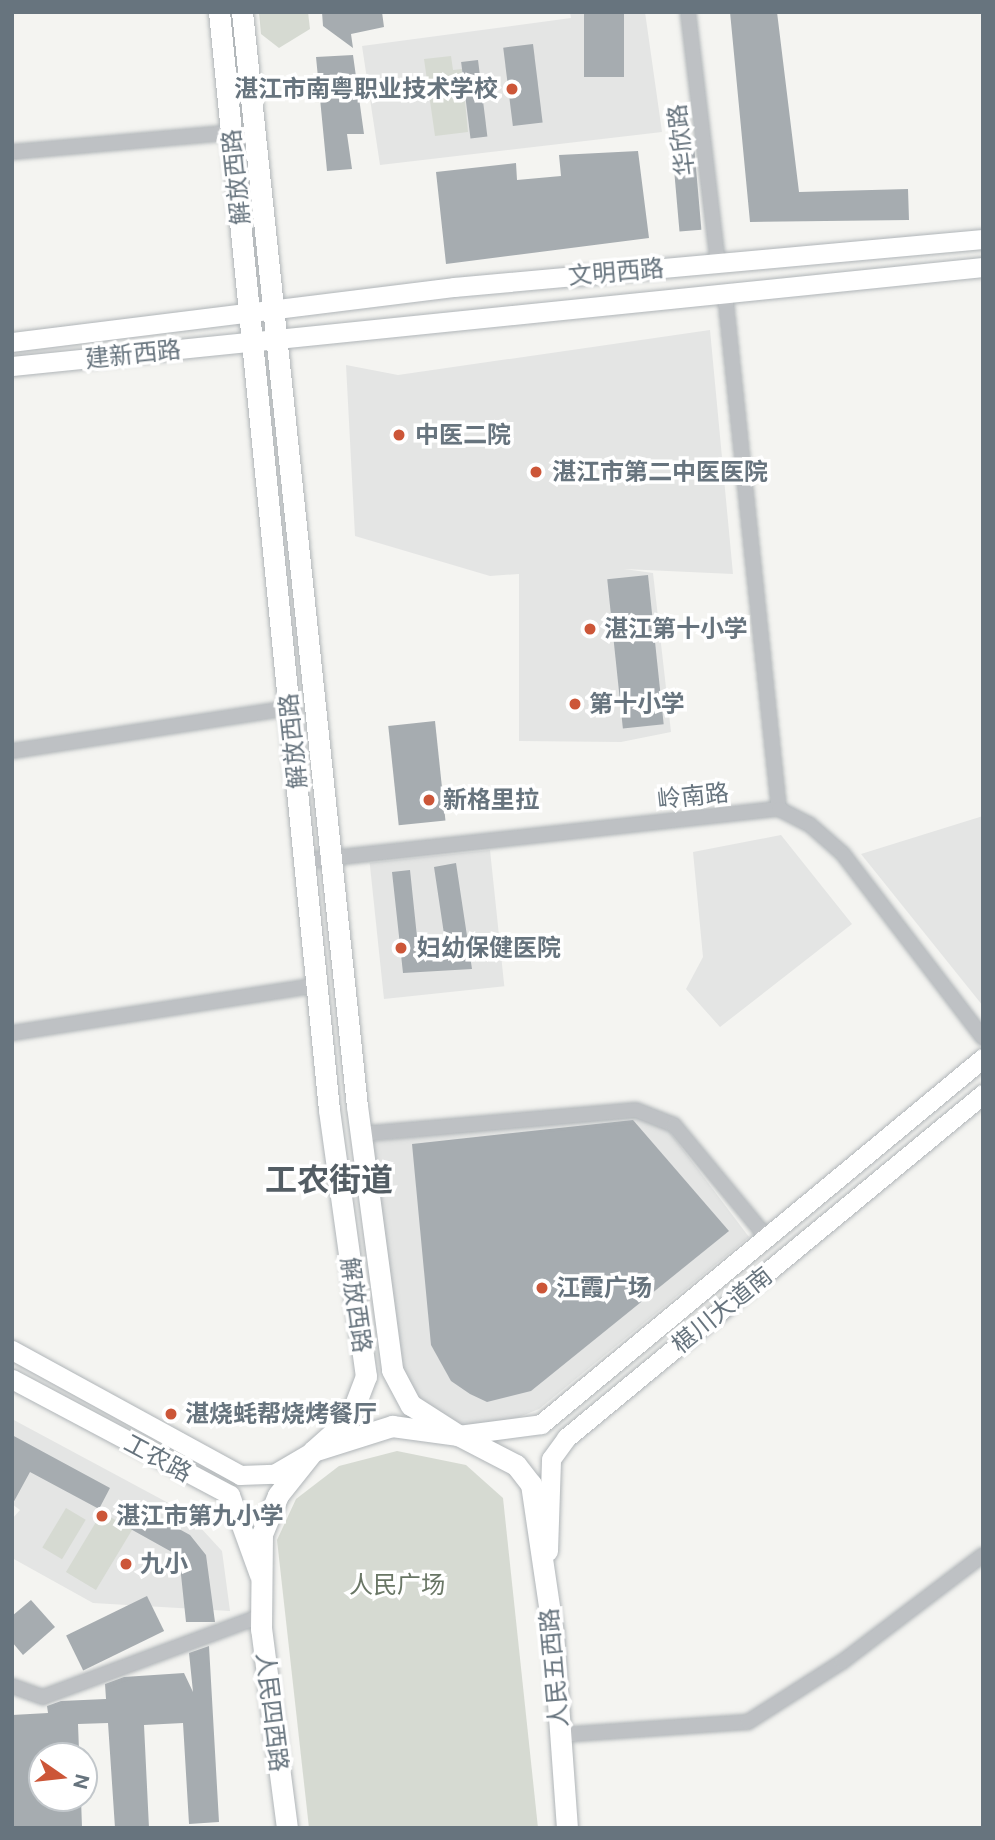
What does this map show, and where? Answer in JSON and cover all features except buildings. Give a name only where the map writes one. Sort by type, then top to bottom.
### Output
[{"type":"main road","name":"解放西路","points":[[219,12],[317,985],[366,1376],[350,1418],[313,1451],[278,1496],[262,1534],[259,1575]]},
{"type":"main road","name":"解放西路","points":[[242,12],[361,1134],[392,1370],[411,1405],[458,1435]]},
{"type":"main road","points":[[313,1451],[392,1426],[458,1435]]},
{"type":"main road","name":"人民五西路","points":[[458,1435],[516,1465],[531,1484],[537,1509],[552,1633],[567,1828]]},
{"type":"main road","name":"人民四西路","points":[[259,1575],[260,1607],[287,1828]]},
{"type":"street","name":"华欣路","points":[[688,12],[718,263]]},
{"type":"street","points":[[12,152],[225,133]]},
{"type":"street","name":"文明西路","points":[[250,312],[718,263],[983,239]]},
{"type":"street","name":"文明西路","points":[[253,342],[983,268]]},
{"type":"street","points":[[725,293],[779,809],[809,824],[843,854],[983,1038]]},
{"type":"street","name":"建新西路","points":[[12,342],[250,312]]},
{"type":"street","name":"建新西路","points":[[12,366],[253,342]]},
{"type":"street","points":[[12,751],[290,708]]},
{"type":"street","name":"岭南路","points":[[305,861],[779,809]]},
{"type":"street","points":[[12,1033],[317,985]]},
{"type":"street","name":"椹川大道南","points":[[458,1435],[541,1424],[983,1058]]},
{"type":"street","name":"椹川大道南","points":[[548,1570],[551,1459],[566,1438],[983,1094]]},
{"type":"street","points":[[361,1134],[636,1110],[674,1125],[767,1238]]},
{"type":"street","name":"工农路","points":[[12,1350],[240,1475],[274,1474],[313,1451]]},
{"type":"street","name":"工农路","points":[[12,1379],[230,1495],[259,1575]]},
{"type":"street","points":[[560,1735],[748,1722],[842,1662],[983,1555]]},
{"type":"street","points":[[548,1570],[552,1633]]},
{"type":"street","points":[[12,1686],[43,1697],[260,1607]]},
{"type":"shaded area","name":"湛江市南粤职业技术学校","points":[[570,12],[645,12],[662,132],[380,165],[362,46],[571,18]]},
{"type":"shaded area","name":"湛江市第二中医医院","points":[[710,330],[733,574],[624,569],[653,573],[671,732],[621,742],[519,741],[519,574],[490,576],[355,536],[346,365],[398,375]]},
{"type":"shaded area","points":[[983,816],[983,1006],[861,854]]},
{"type":"shaded area","points":[[781,835],[852,924],[720,1027],[686,989],[703,957],[693,852]]},
{"type":"shaded area","points":[[490,850],[504,986],[384,999],[370,863]]},
{"type":"shaded area","name":"江霞广场","points":[[635,1114],[669,1131],[749,1237],[539,1409],[499,1425],[460,1426],[419,1398],[404,1372],[372,1141]]},
{"type":"shaded area","name":"湛江市第九小学","points":[[12,1419],[187,1513],[222,1551],[230,1611],[93,1603],[12,1558],[12,1519],[20,1510],[12,1504]]},
{"type":"green space","points":[[259,12],[308,12],[310,29],[279,48],[261,34]]},
{"type":"green space","points":[[451,56],[453,70],[462,69],[468,132],[435,136],[424,59]]},
{"type":"green space","name":"人民广场","points":[[397,1451],[466,1465],[503,1498],[538,1828],[309,1828],[277,1540],[296,1499],[339,1466]]},
{"type":"green space","points":[[66,1508],[86,1520],[62,1559],[42,1547]]},
{"type":"green space","points":[[102,1512],[132,1530],[96,1590],[66,1572]]},
{"type":"place","name":"湛江市南粤职业技术学校","points":[[512,89]]},
{"type":"place","name":"中医二院","points":[[399,435]]},
{"type":"place","name":"湛江市第二中医医院","points":[[536,472]]},
{"type":"place","name":"湛江第十小学","points":[[590,629]]},
{"type":"place","name":"第十小学","points":[[575,704]]},
{"type":"place","name":"新格里拉","points":[[429,800]]},
{"type":"place","name":"妇幼保健医院","points":[[401,948]]},
{"type":"place","name":"江霞广场","points":[[542,1288]]},
{"type":"place","name":"湛烧蚝帮烧烤餐厅","points":[[171,1414]]},
{"type":"place","name":"湛江市第九小学","points":[[102,1516]]},
{"type":"place","name":"九小","points":[[126,1564]]},
{"type":"district","name":"工农街道","points":[[329,1180]]}]
